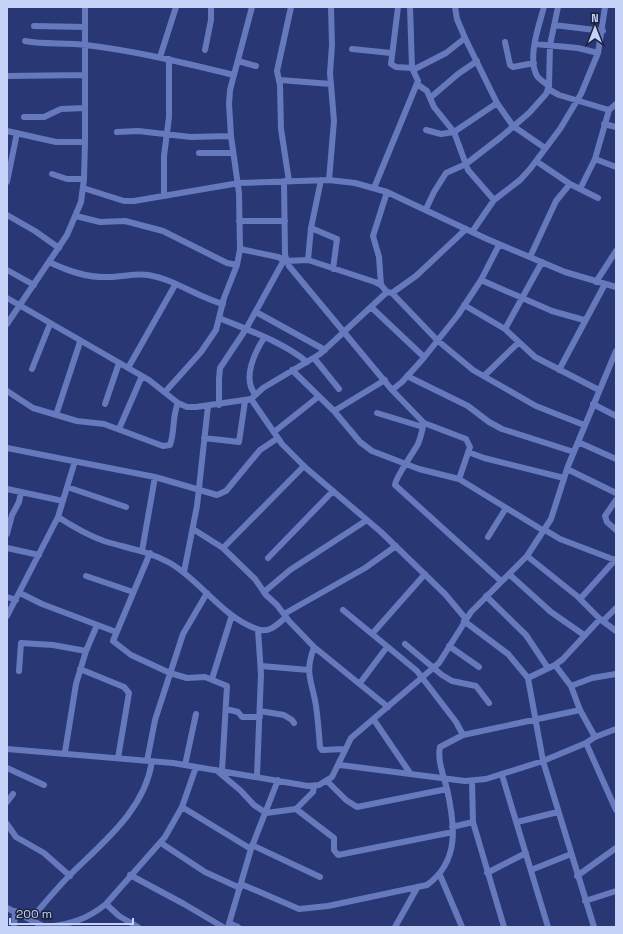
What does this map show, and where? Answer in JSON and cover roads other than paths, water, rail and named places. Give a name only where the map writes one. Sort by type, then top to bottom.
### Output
[{"type":"street","points":[[7,324],[59,248],[76,216],[83,188],[85,142],[85,7]]},
{"type":"street","points":[[160,57],[176,7]]},
{"type":"street","points":[[205,50],[211,20],[211,7]]},
{"type":"street","points":[[166,392],[201,352],[216,330],[223,304],[237,265],[240,249],[239,183],[233,153],[229,104],[234,74],[252,7]]},
{"type":"street","points":[[219,405],[218,379],[220,368],[246,329],[285,260],[286,181],[281,129],[280,80],[277,71],[291,7]]},
{"type":"street","points":[[329,180],[334,121],[331,7]]},
{"type":"street","points":[[398,7],[396,30],[391,53],[392,66],[412,69],[446,53],[465,38]]},
{"type":"street","points":[[374,188],[417,84],[417,78],[412,69],[410,7]]},
{"type":"street","points":[[455,7],[458,22],[497,103],[513,126],[545,148]]},
{"type":"street","points":[[544,7],[534,44],[534,63],[537,76],[548,88],[577,100],[609,110]]},
{"type":"street","points":[[426,209],[434,192],[446,173],[466,164],[529,113],[546,94],[548,88],[550,45],[558,7]]},
{"type":"street","points":[[7,298],[80,342],[142,376],[166,392],[178,403],[187,407],[219,405],[251,398],[292,370],[314,358],[345,332],[371,307],[390,292],[416,276],[469,230],[494,200],[520,180],[560,129],[585,86],[598,53],[603,31],[605,7]]},
{"type":"street","points":[[554,25],[603,31]]},
{"type":"street","points":[[34,26],[85,27]]},
{"type":"street","points":[[25,41],[85,45],[160,57],[234,74]]},
{"type":"street","points":[[505,42],[510,65],[513,67],[534,63]]},
{"type":"street","points":[[534,44],[578,48],[598,53]]},
{"type":"street","points":[[352,49],[391,53]]},
{"type":"street","points":[[164,196],[164,156],[169,117],[169,59]]},
{"type":"street","points":[[238,61],[256,66]]},
{"type":"street","points":[[430,98],[458,74],[477,61]]},
{"type":"street","points":[[7,76],[85,75]]},
{"type":"street","points":[[280,80],[332,84]]},
{"type":"street","points":[[417,84],[427,91],[434,107],[454,132],[468,170],[494,200]]},
{"type":"street","points":[[426,130],[441,134],[454,132],[497,103]]},
{"type":"street","points":[[580,189],[595,159],[609,110],[616,104]]},
{"type":"street","points":[[24,117],[44,117],[61,109],[85,108]]},
{"type":"street","points":[[604,124],[616,127]]},
{"type":"street","points":[[7,131],[56,142],[85,142]]},
{"type":"street","points":[[117,132],[138,131],[191,137],[231,136]]},
{"type":"street","points":[[7,182],[17,133]]},
{"type":"street","points":[[198,153],[233,153]]},
{"type":"street","points":[[595,159],[616,167]]},
{"type":"street","points":[[536,161],[570,184],[598,198]]},
{"type":"street","points":[[52,174],[67,179],[84,179]]},
{"type":"street","points":[[308,260],[311,228],[321,180]]},
{"type":"street","points":[[83,188],[124,201],[134,202],[239,183],[321,180],[355,183],[387,192],[426,209],[499,245],[565,272],[616,287]]},
{"type":"street","points":[[530,258],[556,201],[570,184]]},
{"type":"street","points":[[381,285],[379,257],[374,236],[387,192]]},
{"type":"street","points":[[7,215],[59,248]]},
{"type":"street","points":[[76,216],[100,222],[124,221],[163,231],[227,263],[237,265]]},
{"type":"street","points":[[239,221],[285,221]]},
{"type":"street","points":[[311,228],[337,239],[333,269]]},
{"type":"street","points":[[392,390],[424,357],[464,305],[481,280],[499,245]]},
{"type":"street","points":[[240,249],[285,260],[308,260],[381,285],[390,292],[437,340],[473,370],[536,406],[584,425]]},
{"type":"street","points":[[596,282],[616,251]]},
{"type":"street","points":[[285,260],[392,390],[424,425]]},
{"type":"street","points":[[49,262],[73,272],[94,277],[139,274],[164,280],[202,298],[223,304]]},
{"type":"street","points":[[505,329],[542,262]]},
{"type":"street","points":[[7,270],[34,285]]},
{"type":"street","points":[[481,280],[552,311],[584,320]]},
{"type":"street","points":[[558,370],[605,284]]},
{"type":"street","points":[[128,368],[175,285]]},
{"type":"street","points":[[464,305],[505,329],[535,357],[599,390]]},
{"type":"street","points":[[371,307],[424,357]]},
{"type":"street","points":[[256,312],[324,350]]},
{"type":"street","points":[[219,318],[246,329],[297,355],[307,362]]},
{"type":"street","points":[[32,369],[50,324]]},
{"type":"street","points":[[204,438],[239,442],[251,398],[252,362],[254,352],[264,338]]},
{"type":"street","points":[[56,415],[80,342]]},
{"type":"street","points":[[484,376],[519,342]]},
{"type":"street","points":[[7,749],[65,752],[185,765],[314,786],[327,781],[332,777],[340,764],[345,749],[356,733],[374,720],[433,668],[442,658],[465,620],[486,596],[527,556],[545,530],[551,519],[567,469],[584,425],[616,351]]},
{"type":"street","points":[[314,358],[340,389]]},
{"type":"street","points":[[105,404],[119,363]]},
{"type":"street","points":[[292,370],[334,411],[360,442],[382,456],[441,476],[459,479],[506,508],[565,541],[616,560],[580,599]]},
{"type":"street","points":[[119,429],[142,376]]},
{"type":"street","points":[[407,376],[468,406],[489,422],[502,429],[574,452]]},
{"type":"street","points":[[334,411],[385,380]]},
{"type":"street","points":[[7,390],[24,404],[77,421],[104,424],[167,446],[172,438],[174,411],[178,403]]},
{"type":"street","points":[[274,432],[318,397]]},
{"type":"street","points":[[251,398],[278,438],[304,466],[396,546],[445,594],[465,620],[508,654],[528,678],[543,761],[577,876],[594,927]]},
{"type":"street","points":[[593,404],[616,416]]},
{"type":"street","points":[[184,572],[193,529],[208,406]]},
{"type":"street","points":[[377,414],[424,425],[466,439],[469,443],[468,452],[459,479]]},
{"type":"street","points":[[424,425],[418,442],[407,464],[396,479],[395,485],[398,490],[501,581]]},
{"type":"street","points":[[7,448],[155,477],[198,490],[221,495],[260,450],[278,438]]},
{"type":"street","points":[[578,442],[616,458]]},
{"type":"street","points":[[468,452],[484,458],[564,478]]},
{"type":"street","points":[[7,616],[58,517],[76,461]]},
{"type":"street","points":[[223,548],[304,466]]},
{"type":"street","points":[[567,469],[616,493]]},
{"type":"street","points":[[142,551],[155,477]]},
{"type":"street","points":[[67,487],[126,507]]},
{"type":"street","points":[[7,489],[63,501]]},
{"type":"street","points":[[268,558],[332,491]]},
{"type":"street","points":[[7,534],[12,515],[19,502],[21,492]]},
{"type":"street","points":[[616,500],[605,516],[607,522],[616,530]]},
{"type":"street","points":[[488,537],[506,508]]},
{"type":"street","points":[[58,517],[78,529],[102,540],[150,553],[184,572],[232,615],[258,630],[273,628],[285,616],[365,568],[396,546]]},
{"type":"street","points":[[264,592],[290,570],[367,520]]},
{"type":"street","points":[[193,529],[223,548],[255,579],[264,592],[314,647],[388,707]]},
{"type":"street","points":[[7,548],[39,555]]},
{"type":"street","points":[[150,553],[116,632],[113,643],[131,655],[170,673],[187,678],[197,676],[212,680],[228,687],[219,770]]},
{"type":"street","points":[[527,556],[580,599],[601,620],[616,631]]},
{"type":"street","points":[[372,634],[425,574]]},
{"type":"street","points":[[510,574],[551,612],[584,635]]},
{"type":"street","points":[[86,576],[133,592]]},
{"type":"street","points":[[20,593],[42,604],[116,632]]},
{"type":"street","points":[[31,919],[70,876],[112,835],[124,820],[148,781],[155,720],[184,634],[207,593]]},
{"type":"street","points":[[486,596],[526,635],[548,668]]},
{"type":"street","points":[[7,597],[16,600]]},
{"type":"street","points":[[528,678],[555,665],[574,648],[584,635],[616,608]]},
{"type":"street","points":[[343,610],[422,677],[456,722],[463,735]]},
{"type":"street","points":[[212,680],[232,615]]},
{"type":"street","points":[[65,752],[80,669],[97,625]]},
{"type":"street","points":[[257,776],[261,666],[258,630]]},
{"type":"street","points":[[19,671],[21,643],[53,645],[86,651]]},
{"type":"street","points":[[405,644],[446,678],[476,686],[489,703]]},
{"type":"street","points":[[449,646],[479,667]]},
{"type":"street","points":[[314,647],[308,670],[316,708],[320,749],[345,749]]},
{"type":"street","points":[[360,683],[387,647]]},
{"type":"street","points":[[555,665],[571,686],[580,710],[595,737]]},
{"type":"street","points":[[261,666],[308,670]]},
{"type":"street","points":[[80,669],[124,687],[129,693],[118,758]]},
{"type":"street","points":[[571,686],[592,678],[616,674]]},
{"type":"street","points":[[226,710],[238,712],[242,717],[260,714],[284,716],[292,720],[294,723]]},
{"type":"street","points":[[161,842],[190,864],[298,910],[328,906],[427,885],[440,875],[451,855],[453,830],[447,789],[443,777],[440,747],[463,735],[580,710]]},
{"type":"street","points":[[185,765],[196,714]]},
{"type":"street","points":[[374,720],[410,773]]},
{"type":"street","points":[[340,764],[472,781],[502,775],[543,761],[616,729]]},
{"type":"street","points":[[586,743],[616,810]]},
{"type":"street","points":[[7,908],[46,927],[70,926],[94,914],[106,904],[130,875],[161,842],[182,807],[196,767]]},
{"type":"street","points":[[7,768],[44,785]]},
{"type":"street","points":[[219,770],[254,805],[266,813],[296,809],[313,792],[314,786]]},
{"type":"street","points":[[502,775],[548,927]]},
{"type":"street","points":[[238,927],[229,925],[251,848],[278,780]]},
{"type":"street","points":[[327,781],[346,800],[357,807],[447,789]]},
{"type":"street","points":[[472,781],[473,822],[504,927]]},
{"type":"street","points":[[7,802],[14,794]]},
{"type":"street","points":[[182,807],[251,848],[320,877]]},
{"type":"street","points":[[296,809],[334,838],[334,850],[338,855],[453,830],[473,822]]},
{"type":"street","points":[[517,822],[558,812]]},
{"type":"street","points":[[7,824],[16,837],[44,853],[70,876]]},
{"type":"street","points":[[577,876],[616,848]]},
{"type":"street","points":[[487,873],[526,853]]},
{"type":"street","points":[[531,870],[571,854]]},
{"type":"street","points":[[130,875],[223,927]]},
{"type":"street","points":[[440,875],[462,927]]},
{"type":"street","points":[[395,927],[417,888]]},
{"type":"street","points":[[585,901],[616,891]]},
{"type":"street","points":[[106,904],[119,916],[138,927]]},
{"type":"street","points":[[14,911],[14,927]]}]
